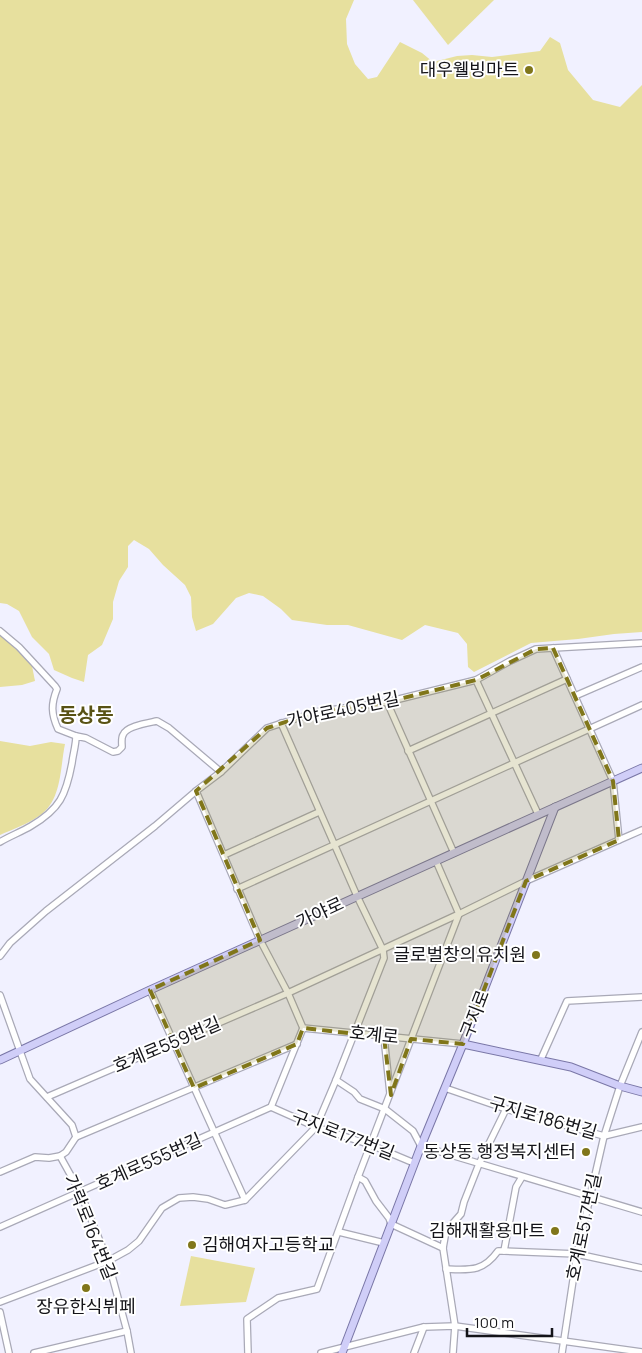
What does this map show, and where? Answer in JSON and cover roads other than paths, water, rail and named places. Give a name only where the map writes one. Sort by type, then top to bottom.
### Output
[{"type":"main road","name":"가야로","points":[[0,1060],[150,990],[642,768]]},
{"type":"main road","name":"구지로","points":[[343,1350],[414,1163],[463,1044],[555,807]]},
{"type":"main road","name":"호계로","points":[[463,1044],[571,1067],[620,1086],[642,1092]]},
{"type":"street","points":[[0,630],[19,647],[57,689],[52,709],[53,718],[58,729],[86,738],[113,752],[118,751],[122,747],[123,734],[131,727],[157,721],[169,728],[221,772]]},
{"type":"street","name":"가야로405번길","points":[[0,956],[10,943],[46,911],[221,772],[267,728],[316,712],[387,702],[476,680],[536,649],[642,643]]},
{"type":"street","points":[[553,648],[613,781],[619,840]]},
{"type":"street","points":[[575,696],[642,666]]},
{"type":"street","points":[[408,750],[567,679]]},
{"type":"street","points":[[476,680],[538,814]]},
{"type":"street","points":[[387,702],[454,852]]},
{"type":"street","points":[[237,889],[642,705]]},
{"type":"street","points":[[0,1302],[108,1260],[128,1250],[139,1241],[162,1208],[179,1198],[208,1199],[226,1205],[245,1200],[316,1127],[384,958],[383,950],[319,812],[281,723]]},
{"type":"street","points":[[0,842],[31,826],[58,805],[64,795],[69,779],[76,736]]},
{"type":"street","points":[[196,791],[260,940],[303,1028],[271,1107]]},
{"type":"street","points":[[224,855],[319,812]]},
{"type":"street","points":[[526,881],[642,830]]},
{"type":"street","points":[[248,1353],[246,1319],[278,1298],[317,1289],[358,1177],[460,914],[436,861]]},
{"type":"street","name":"호계로559번길","points":[[47,1097],[288,994],[460,914],[526,881]]},
{"type":"street","name":"호계로555번길","points":[[150,990],[215,1132]]},
{"type":"street","points":[[0,995],[30,1079],[72,1125],[76,1137]]},
{"type":"street","points":[[541,1060],[567,1001],[642,997]]},
{"type":"street","name":"호계로","points":[[303,1028],[463,1044]]},
{"type":"street","points":[[620,1086],[642,1032]]},
{"type":"street","points":[[384,1037],[390,1095]]},
{"type":"street","points":[[194,1088],[297,1044]]},
{"type":"street","points":[[336,1080],[354,1092],[360,1099],[385,1109],[413,1131],[421,1146],[642,1212]]},
{"type":"street","name":"호계로517번길","points":[[562,1353],[577,1254],[589,1197],[604,1136],[620,1086]]},
{"type":"street","name":"가락로164번길","points":[[131,1353],[108,1260],[80,1192],[60,1156],[66,1152],[76,1137],[194,1088]]},
{"type":"street","name":"구지로186번길","points":[[445,1088],[506,1109],[604,1136],[642,1127]]},
{"type":"street","name":"호계로555번길","points":[[0,1227],[271,1107]]},
{"type":"street","name":"구지로177번길","points":[[271,1107],[316,1127],[371,1145],[414,1163]]},
{"type":"street","points":[[453,1353],[455,1326],[443,1248],[446,1231],[461,1214],[479,1164],[506,1109]]},
{"type":"street","points":[[215,1132],[245,1200]]},
{"type":"street","points":[[0,1172],[35,1157],[48,1158],[60,1156]]},
{"type":"street","points":[[358,1177],[365,1180],[391,1224],[443,1248]]},
{"type":"street","points":[[504,1251],[516,1187],[522,1177]]},
{"type":"street","points":[[338,1232],[384,1243]]},
{"type":"street","points":[[446,1269],[477,1269],[493,1258],[498,1251],[577,1254],[642,1268]]},
{"type":"street","points":[[0,1316],[9,1353]]},
{"type":"street","points":[[321,1353],[343,1350],[424,1327],[455,1326],[642,1352]]},
{"type":"street","points":[[414,1353],[424,1327]]},
{"type":"street","points":[[34,1353],[126,1331]]},
{"type":"place","name":"대우웰빙마트","points":[[529,70]]},
{"type":"place","name":"글로벌창의유치원","points":[[536,955]]},
{"type":"place","name":"동상동 행정복지센터","points":[[586,1152]]},
{"type":"place","name":"김해재활용마트","points":[[555,1231]]},
{"type":"place","name":"김해여자고등학교","points":[[192,1245]]},
{"type":"place","name":"장유한식뷔페","points":[[86,1288]]},
{"type":"district","name":"동상동","points":[[86,715]]}]
